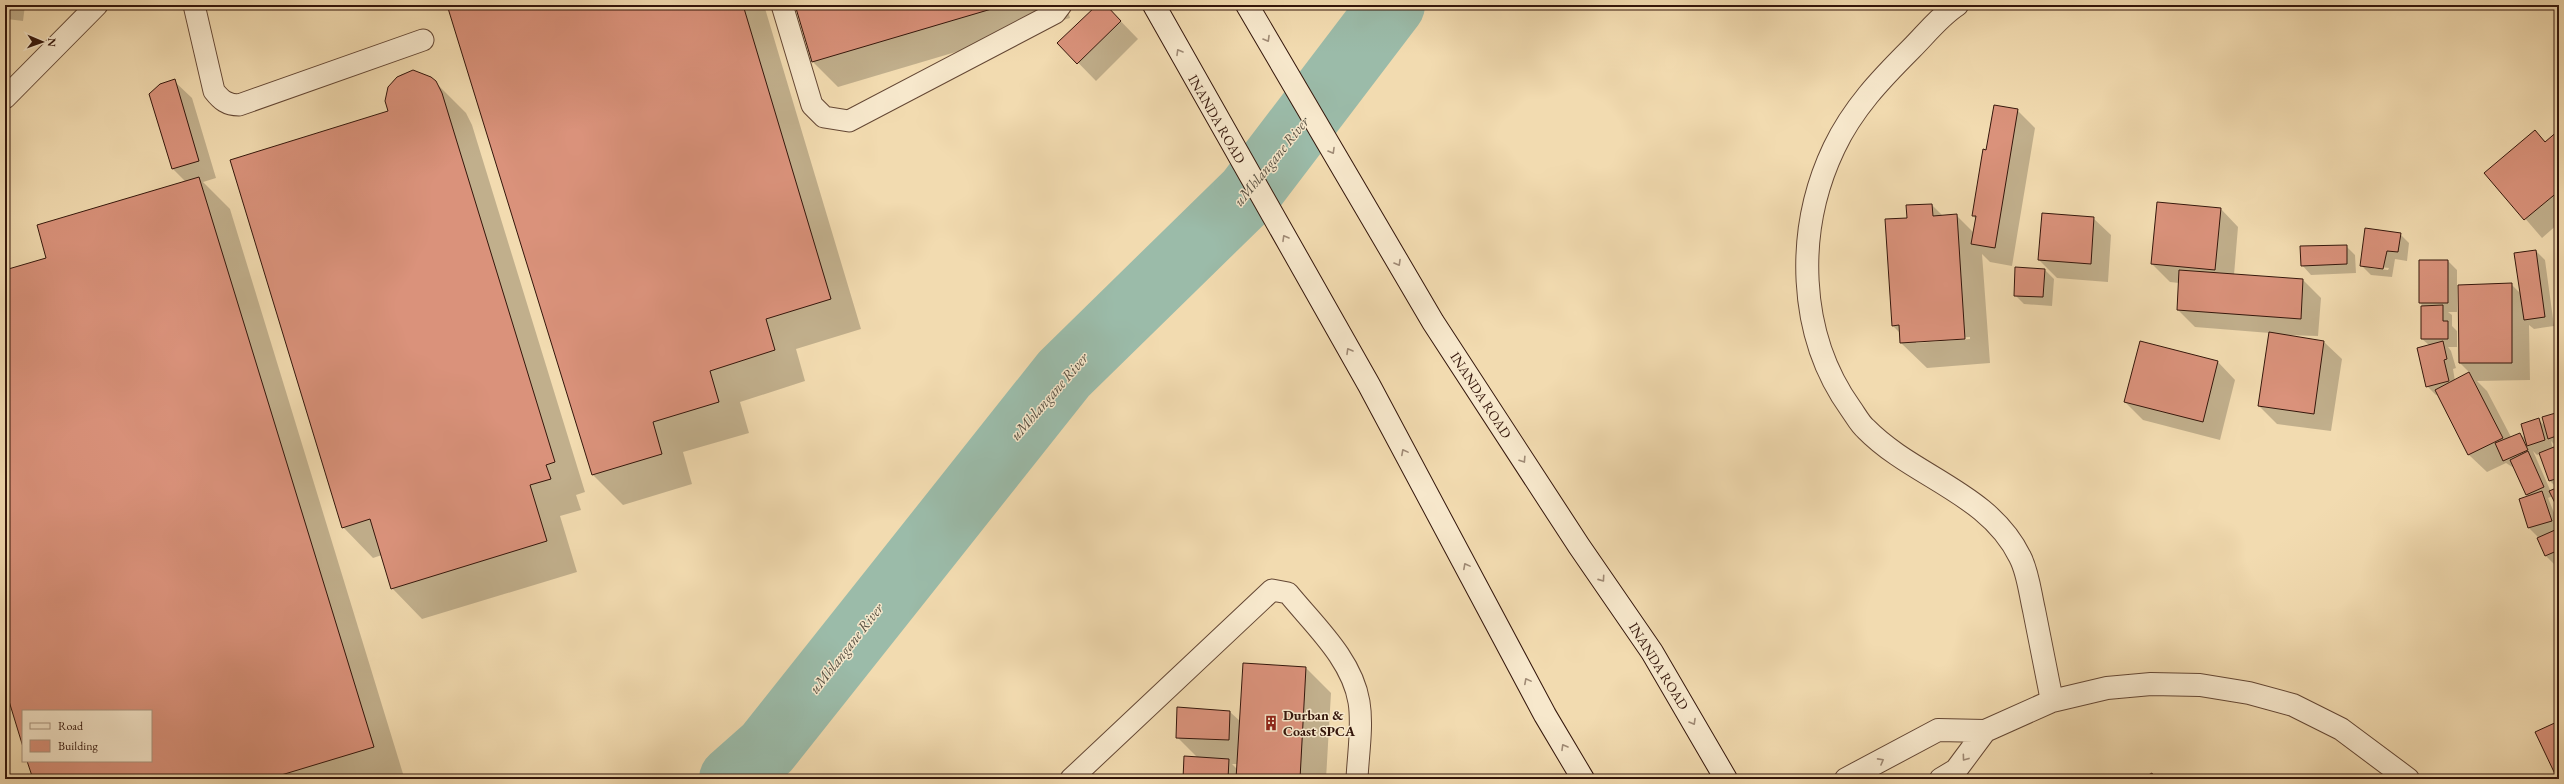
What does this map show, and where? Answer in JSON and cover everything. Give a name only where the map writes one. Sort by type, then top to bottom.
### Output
[{"type":"main road","name":"INANDA ROAD","points":[[1154,5],[1369,385],[1545,715],[1582,779]]},
{"type":"main road","name":"INANDA ROAD","points":[[1247,5],[1433,322],[1579,546],[1652,652],[1726,779]]},
{"type":"main road","points":[[1957,5],[1865,96],[1834,148],[1817,193],[1808,244],[1808,292],[1818,345],[1837,389],[1865,429],[1907,464],[1963,495],[1996,523],[2020,557],[2030,592],[2052,701]]},
{"type":"main road","points":[[1846,779],[1938,730],[1985,731],[2052,701],[2107,688],[2151,684],[2200,685],[2249,693],[2293,705],[2341,729],[2408,779]]},
{"type":"main road","points":[[1941,779],[1956,770],[1985,731]]},
{"type":"lane","points":[[5,98],[97,5]]},
{"type":"lane","points":[[194,5],[214,91],[221,100],[230,105],[239,105],[423,40]]},
{"type":"lane","points":[[782,5],[812,105],[824,117],[849,121],[1055,13],[1061,5]]},
{"type":"lane","points":[[1070,779],[1272,590],[1288,593],[1344,662],[1354,683],[1359,703],[1356,779]]},
{"type":"building","points":[[447,5],[743,5],[831,299],[766,319],[775,350],[710,371],[719,402],[653,422],[662,454],[592,475]]},
{"type":"building","points":[[795,5],[1005,5],[812,62]]},
{"type":"building","points":[[1097,5],[1106,5],[1121,21],[1077,64],[1057,43]]},
{"type":"building","points":[[413,70],[431,77],[436,81],[442,93],[555,462],[546,465],[551,479],[530,485],[547,541],[391,589],[370,519],[342,528],[230,160],[388,111],[385,101],[388,87],[397,77]]},
{"type":"building","points":[[175,79],[199,161],[172,169],[149,94],[160,84]]},
{"type":"building","points":[[1994,105],[2018,109],[1995,248],[1971,244],[1976,216],[1972,216],[1983,149],[1986,150]]},
{"type":"building","points":[[2535,130],[2545,142],[2559,130],[2559,191],[2524,220],[2484,173]]},
{"type":"building","points":[[199,177],[374,747],[268,779],[33,779],[27,762],[152,762],[152,710],[22,710],[22,744],[5,688],[5,270],[46,258],[37,225]]},
{"type":"building","points":[[2157,202],[2221,208],[2215,270],[2151,264]]},
{"type":"building","points":[[1932,204],[1933,216],[1957,214],[1965,339],[1900,343],[1899,325],[1892,326],[1885,219],[1907,218],[1906,205]]},
{"type":"building","points":[[2042,213],[2094,217],[2091,264],[2038,260]]},
{"type":"building","points":[[2365,228],[2401,233],[2398,252],[2387,251],[2383,269],[2360,266]]},
{"type":"building","points":[[2347,245],[2347,264],[2301,266],[2300,246]]},
{"type":"building","points":[[2536,250],[2545,317],[2524,320],[2514,253]]},
{"type":"building","points":[[2419,260],[2448,260],[2448,303],[2419,303]]},
{"type":"building","points":[[2015,267],[2045,269],[2043,297],[2014,296]]},
{"type":"building","points":[[2179,270],[2303,279],[2301,319],[2177,310]]},
{"type":"building","points":[[2512,283],[2512,363],[2459,363],[2458,285]]},
{"type":"building","points":[[2443,305],[2443,321],[2448,321],[2448,339],[2421,339],[2421,306]]},
{"type":"building","points":[[2269,332],[2324,341],[2314,414],[2258,406]]},
{"type":"building","points":[[2140,341],[2218,361],[2203,422],[2124,402]]},
{"type":"building","points":[[2443,341],[2447,359],[2444,360],[2449,381],[2426,387],[2417,348]]},
{"type":"building","points":[[2469,372],[2503,438],[2468,455],[2435,390]]},
{"type":"building","points":[[2559,412],[2559,435],[2548,439],[2542,417]]},
{"type":"building","points":[[2539,418],[2545,440],[2527,446],[2521,424]]},
{"type":"building","points":[[2520,433],[2528,450],[2503,461],[2495,443]]},
{"type":"building","points":[[2559,445],[2559,478],[2549,481],[2539,453]]},
{"type":"building","points":[[2528,451],[2544,487],[2526,495],[2510,460]]},
{"type":"building","points":[[2559,487],[2559,511],[2549,491]]},
{"type":"building","points":[[2542,491],[2552,521],[2528,528],[2519,499]]},
{"type":"building","points":[[2555,530],[2559,538],[2559,550],[2545,556],[2537,538]]},
{"type":"building","points":[[2559,554],[2559,565],[2556,555]]},
{"type":"building","name":"Durban & Coast SPCA","points":[[1243,663],[1306,667],[1300,779],[1236,779]]},
{"type":"building","points":[[1177,707],[1230,711],[1229,740],[1176,738]]},
{"type":"building","points":[[2559,721],[2559,772],[2555,774],[2535,732]]},
{"type":"building","points":[[1184,756],[1229,759],[1228,779],[1183,779]]},
{"type":"building","points":[[2152,773],[2155,779],[2141,779]]},
{"type":"waterway","name":"uMhlangane River","points":[[732,779],[767,748],[1064,374],[1249,193],[1392,5]]},
{"type":"place","name":"Durban & Coast SPCA","points":[[1271,723]]}]
